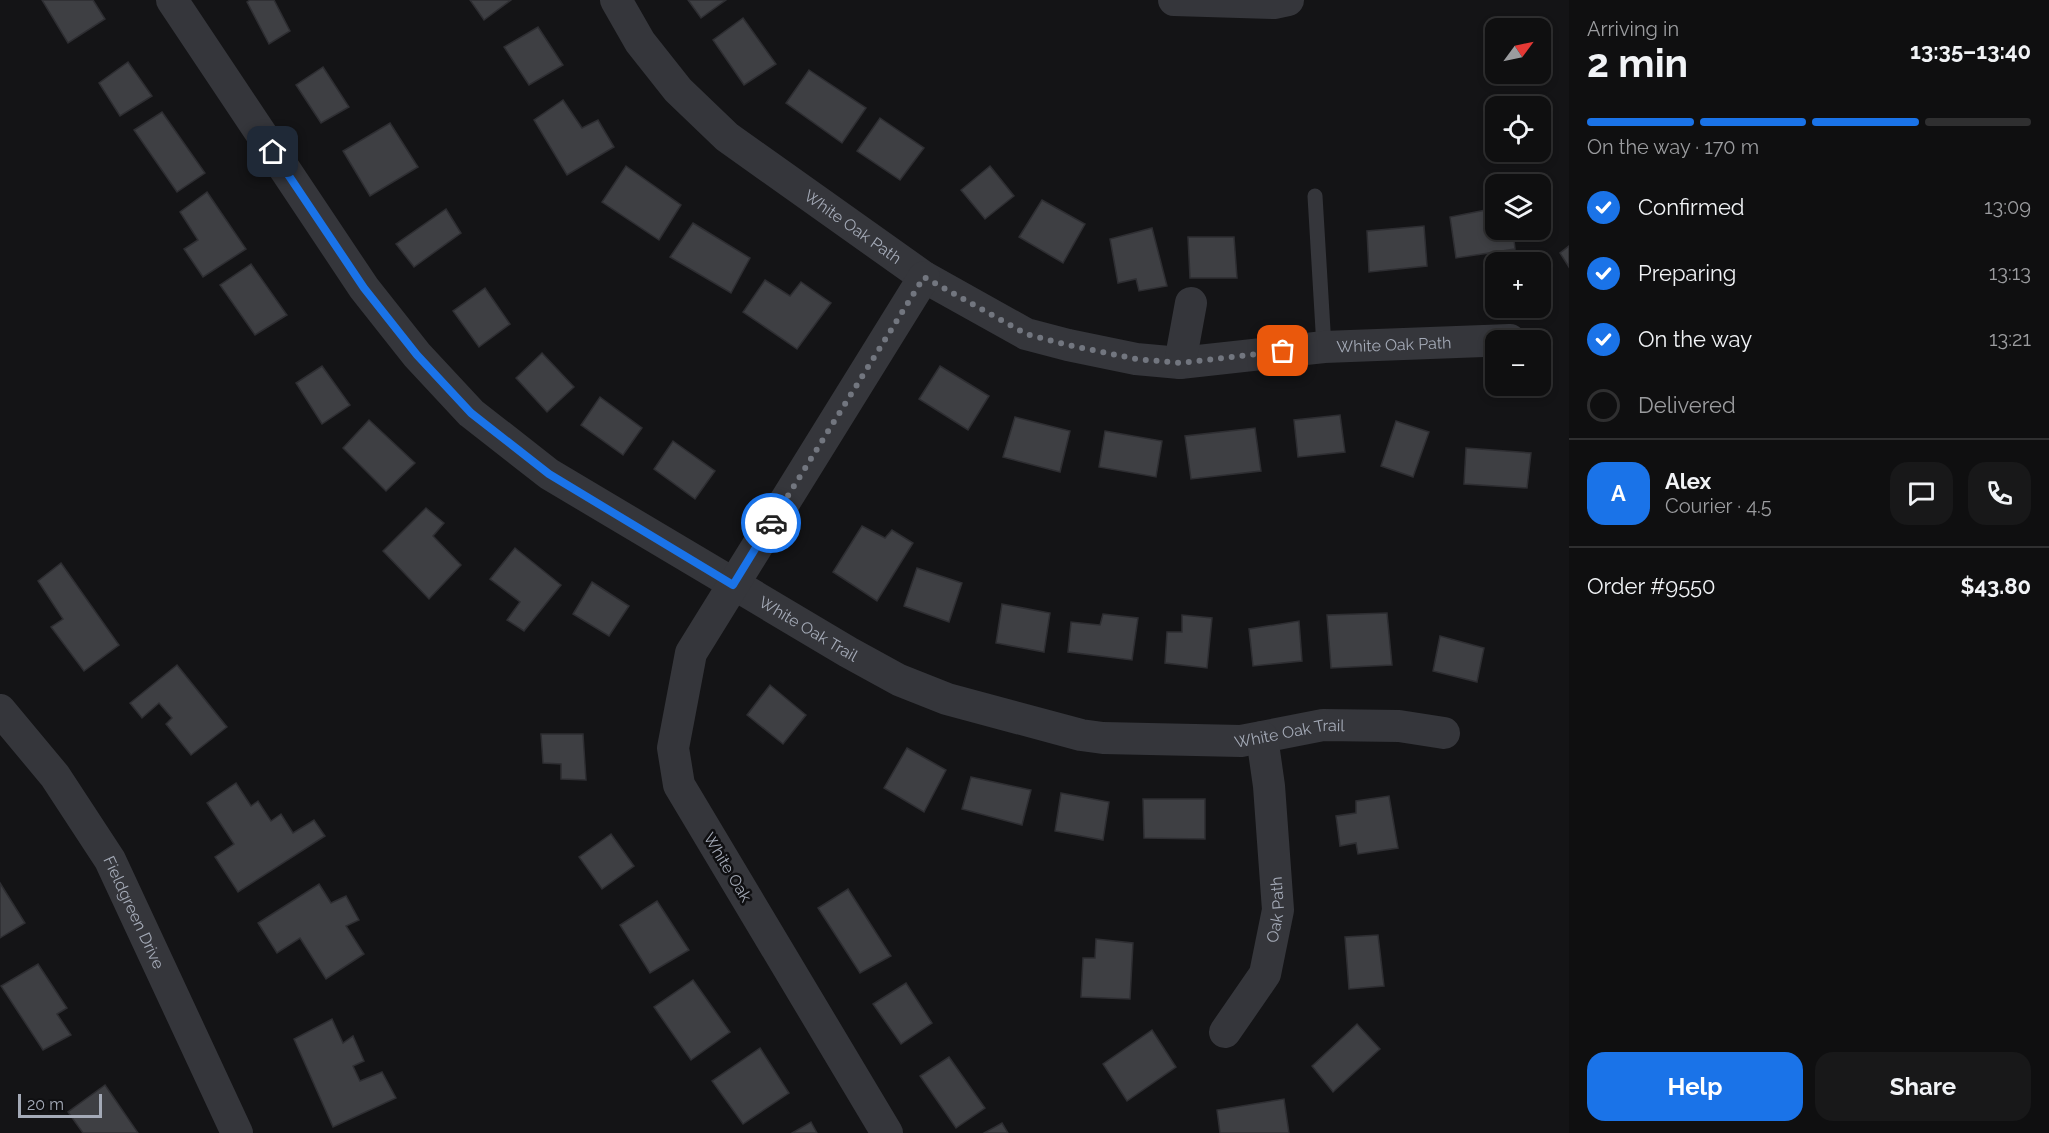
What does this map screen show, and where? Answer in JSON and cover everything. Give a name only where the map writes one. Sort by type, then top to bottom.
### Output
[{"type":"street","name":"White Oak Trail","points":[[172,0],[364,288],[417,355],[471,413],[549,474],[733,585],[899,680],[947,699],[1081,735],[1103,738],[1241,741],[1323,725],[1399,726],[1444,733]]},
{"type":"street","name":"White Oak Path","points":[[616,0],[640,42],[678,90],[727,136],[924,277],[1026,334],[1136,359],[1180,363],[1324,347],[1485,341]]},
{"type":"street","points":[[1174,0],[1274,3],[1288,0]]},
{"type":"street","name":"White Oak","points":[[887,1133],[679,785],[673,748],[691,653],[924,277]]},
{"type":"street","points":[[1180,363],[1191,303]]},
{"type":"street","name":"Fieldgreen Drive","points":[[0,710],[55,776],[110,861],[237,1133]]},
{"type":"street","name":"Oak Path","points":[[1225,1032],[1265,974],[1278,910],[1269,786],[1262,737]]},
{"type":"lane","points":[[1315,196],[1324,347]]},
{"type":"building","points":[[42,0],[93,0],[105,19],[68,43]]},
{"type":"building","points":[[274,0],[290,31],[269,44],[247,2]]},
{"type":"building","points":[[470,0],[511,0],[484,20]]},
{"type":"building","points":[[688,0],[726,0],[701,18]]},
{"type":"building","points":[[743,18],[776,64],[744,85],[713,40]]},
{"type":"building","points":[[538,27],[563,65],[529,85],[504,47]]},
{"type":"building","points":[[128,62],[152,96],[120,116],[99,83]]},
{"type":"building","points":[[323,67],[349,107],[321,123],[296,85]]},
{"type":"building","points":[[809,70],[866,108],[842,143],[786,103]]},
{"type":"building","points":[[563,100],[582,128],[598,120],[614,147],[567,175],[534,120]]},
{"type":"building","points":[[162,112],[205,173],[177,192],[134,130]]},
{"type":"building","points":[[880,118],[924,148],[900,180],[857,151]]},
{"type":"building","points":[[390,123],[418,167],[370,196],[343,151]]},
{"type":"building","points":[[626,166],[681,205],[659,240],[602,202]]},
{"type":"building","points":[[990,166],[1014,196],[985,219],[961,190]]},
{"type":"building","points":[[207,192],[246,249],[203,277],[184,249],[198,240],[180,212]]},
{"type":"building","points":[[1042,200],[1085,224],[1063,263],[1019,237]]},
{"type":"building","points":[[446,209],[461,233],[414,267],[396,244]]},
{"type":"building","points":[[1485,210],[1485,240],[1514,240],[1515,249],[1456,258],[1450,217]]},
{"type":"building","points":[[693,223],[750,258],[731,293],[670,257]]},
{"type":"building","points":[[1424,226],[1427,266],[1369,272],[1367,231]]},
{"type":"building","points":[[1152,228],[1167,286],[1139,291],[1136,279],[1118,283],[1110,239]]},
{"type":"building","points":[[1188,237],[1234,237],[1237,278],[1190,278]]},
{"type":"building","points":[[1569,246],[1569,267],[1560,253]]},
{"type":"building","points":[[251,264],[287,315],[255,335],[220,285]]},
{"type":"building","points":[[765,280],[790,296],[801,282],[831,303],[797,349],[743,312]]},
{"type":"building","points":[[485,288],[510,324],[479,347],[453,311]]},
{"type":"building","points":[[542,353],[574,387],[547,412],[516,378]]},
{"type":"building","points":[[322,366],[350,405],[322,424],[296,383]]},
{"type":"building","points":[[940,366],[989,396],[968,430],[919,399]]},
{"type":"building","points":[[600,397],[642,428],[623,455],[581,425]]},
{"type":"building","points":[[1340,415],[1345,452],[1298,457],[1294,420]]},
{"type":"building","points":[[1015,417],[1070,431],[1060,472],[1003,457]]},
{"type":"building","points":[[369,420],[415,463],[386,491],[343,448]]},
{"type":"building","points":[[1396,421],[1429,432],[1413,477],[1381,466]]},
{"type":"building","points":[[1255,428],[1261,471],[1191,479],[1185,436]]},
{"type":"building","points":[[1105,431],[1162,441],[1156,477],[1099,467]]},
{"type":"building","points":[[673,441],[715,471],[695,499],[654,469]]},
{"type":"building","points":[[1466,448],[1531,453],[1527,488],[1464,484]]},
{"type":"building","points":[[426,508],[444,523],[433,536],[461,565],[429,599],[383,551]]},
{"type":"building","points":[[862,526],[885,538],[892,530],[913,543],[877,601],[833,572]]},
{"type":"building","points":[[515,548],[561,585],[524,631],[507,620],[520,602],[490,579]]},
{"type":"building","points":[[61,563],[119,645],[84,671],[51,627],[63,619],[38,581]]},
{"type":"building","points":[[917,568],[962,583],[949,622],[904,606]]},
{"type":"building","points":[[592,582],[629,606],[609,636],[573,614]]},
{"type":"building","points":[[1002,604],[1050,613],[1044,652],[996,643]]},
{"type":"building","points":[[1387,613],[1392,665],[1331,668],[1327,615]]},
{"type":"building","points":[[1103,614],[1138,618],[1132,660],[1068,652],[1071,622],[1100,625]]},
{"type":"building","points":[[1182,615],[1212,618],[1207,668],[1165,663],[1167,632],[1182,632]]},
{"type":"building","points":[[1299,621],[1302,661],[1253,666],[1249,629]]},
{"type":"building","points":[[1440,636],[1484,648],[1477,682],[1433,671]]},
{"type":"building","points":[[177,665],[227,727],[191,755],[166,724],[172,718],[159,703],[142,718],[130,703]]},
{"type":"building","points":[[770,685],[806,715],[783,744],[747,715]]},
{"type":"building","points":[[541,734],[583,734],[586,780],[561,779],[561,764],[543,763]]},
{"type":"building","points":[[907,748],[946,770],[924,812],[884,788]]},
{"type":"building","points":[[971,777],[1031,790],[1022,825],[962,809]]},
{"type":"building","points":[[236,783],[251,806],[258,801],[271,821],[281,814],[293,833],[314,820],[325,836],[238,892],[215,857],[234,844],[207,803]]},
{"type":"building","points":[[1061,793],[1109,802],[1103,840],[1055,831]]},
{"type":"building","points":[[1389,796],[1398,848],[1358,854],[1356,843],[1340,846],[1336,816],[1356,813],[1356,801]]},
{"type":"building","points":[[1143,799],[1205,799],[1205,839],[1144,838]]},
{"type":"building","points":[[611,834],[634,866],[602,889],[579,857]]},
{"type":"building","points":[[0,883],[25,923],[0,938]]},
{"type":"building","points":[[319,884],[331,903],[346,896],[359,920],[346,926],[364,954],[326,979],[300,938],[277,953],[258,923]]},
{"type":"building","points":[[848,889],[891,956],[860,973],[818,908]]},
{"type":"building","points":[[657,901],[689,950],[650,973],[620,925]]},
{"type":"building","points":[[1378,935],[1384,986],[1349,989],[1345,937]]},
{"type":"building","points":[[1096,939],[1133,943],[1130,999],[1081,997],[1083,958],[1095,958]]},
{"type":"building","points":[[38,964],[67,1008],[57,1014],[71,1035],[43,1050],[1,986]]},
{"type":"building","points":[[693,980],[730,1032],[691,1060],[654,1007]]},
{"type":"building","points":[[906,983],[932,1023],[901,1044],[873,1004]]},
{"type":"building","points":[[332,1019],[343,1043],[353,1036],[364,1061],[353,1066],[360,1081],[382,1072],[396,1098],[333,1127],[294,1039]]},
{"type":"building","points":[[1357,1024],[1380,1049],[1333,1092],[1312,1066]]},
{"type":"building","points":[[1152,1030],[1176,1067],[1127,1101],[1103,1064]]},
{"type":"building","points":[[760,1048],[789,1093],[743,1124],[712,1081]]},
{"type":"building","points":[[949,1057],[985,1108],[956,1128],[920,1076]]},
{"type":"building","points":[[105,1085],[138,1133],[83,1133],[68,1112]]},
{"type":"building","points":[[1284,1099],[1289,1133],[1220,1133],[1217,1110]]},
{"type":"building","points":[[811,1122],[817,1133],[792,1133]]},
{"type":"building","points":[[1002,1123],[1008,1133],[984,1133]]},
{"type":"way so far","points":[[771,523],[924,277],[985,309],[1026,334],[1068,345],[1136,359],[1180,363],[1283,351]]},
{"type":"route","points":[[273,152],[364,288],[417,355],[471,413],[549,474],[733,585],[771,523]]}]
